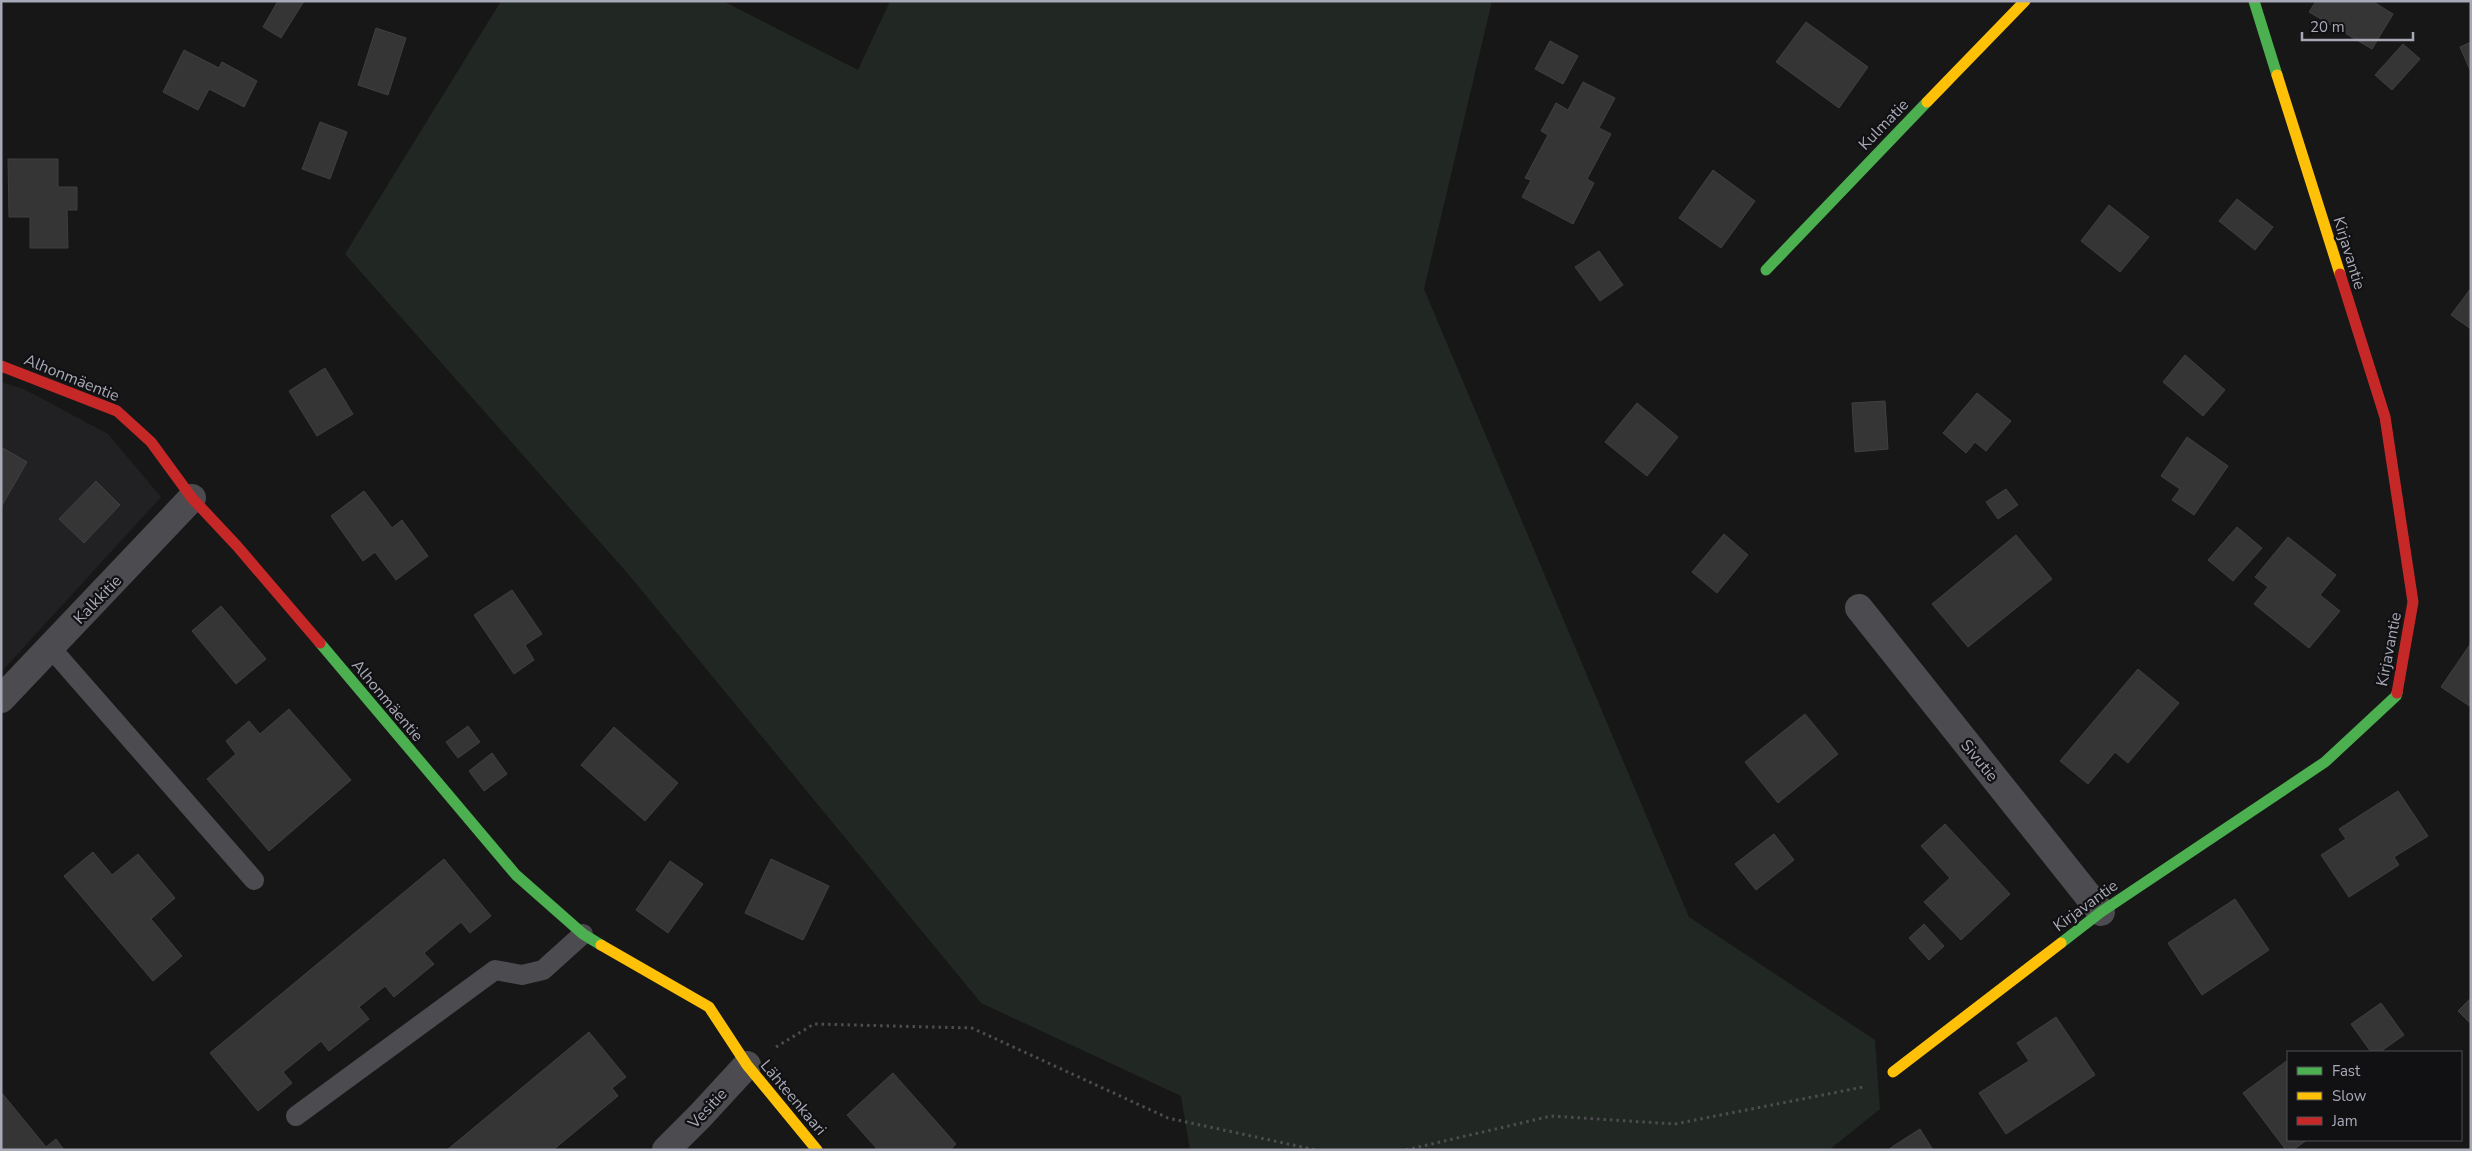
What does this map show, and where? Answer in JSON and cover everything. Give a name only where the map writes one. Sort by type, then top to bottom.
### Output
[{"type":"street","name":"Kulmatie","points":[[1766,270],[2025,1]]},
{"type":"street","name":"Kirjavantie","points":[[1893,1072],[2101,912],[2325,762],[2396,696],[2413,602],[2385,417],[2254,1]]},
{"type":"street","name":"Alhonmäentie","points":[[1,366],[116,411],[151,442],[192,498],[243,554],[516,875],[583,934],[709,1007],[747,1065]]},
{"type":"street","name":"Kalkkitie","points":[[1,699],[192,498]]},
{"type":"street","name":"Sivutie","points":[[1859,608],[2101,912]]},
{"type":"street","name":"Vesitie","points":[[666,1150],[747,1065]]},
{"type":"street","name":"Lähteenkaari","points":[[747,1065],[817,1150]]},
{"type":"lane","points":[[50,647],[254,880]]},
{"type":"lane","points":[[296,1116],[494,970],[522,975],[543,970],[583,934]]},
{"type":"path","points":[[747,1065],[814,1024],[972,1028],[1168,1118],[1316,1150]]},
{"type":"path","points":[[1406,1150],[1551,1116],[1675,1124],[1822,1093],[1858,1089],[1893,1072]]},
{"type":"shaded area","points":[[501,1],[723,1],[858,70],[890,1],[1492,1],[1424,289],[1689,917],[1875,1040],[1880,1109],[1829,1150],[1190,1150],[1181,1096],[981,1003],[629,575],[345,254]]},
{"type":"shaded area","points":[[1,382],[24,389],[108,434],[161,497],[1,672]]},
{"type":"building","points":[[278,1],[304,1],[281,38],[263,27]]},
{"type":"building","points":[[2316,1],[2372,1],[2393,14],[2372,49],[2309,12]]},
{"type":"building","points":[[1806,22],[1868,67],[1839,108],[1776,62]]},
{"type":"building","points":[[376,28],[406,38],[388,95],[358,85]]},
{"type":"building","points":[[1550,41],[1578,56],[1563,84],[1535,69]]},
{"type":"building","points":[[2471,42],[2471,72],[2460,47]]},
{"type":"building","points":[[2403,44],[2420,59],[2392,90],[2375,75]]},
{"type":"building","points":[[184,50],[219,68],[222,62],[257,81],[244,107],[209,89],[198,110],[163,92]]},
{"type":"building","points":[[1583,82],[1615,98],[1599,128],[1611,134],[1587,179],[1594,183],[1573,224],[1522,197],[1531,180],[1525,178],[1548,135],[1541,131],[1556,103],[1568,110]]},
{"type":"building","points":[[320,122],[347,132],[330,179],[302,169]]},
{"type":"building","points":[[8,159],[58,159],[58,187],[77,187],[77,210],[67,210],[68,248],[30,248],[30,217],[9,217]]},
{"type":"building","points":[[1713,170],[1755,201],[1721,248],[1679,218]]},
{"type":"building","points":[[2237,199],[2273,227],[2255,250],[2219,221]]},
{"type":"building","points":[[2109,205],[2149,237],[2120,272],[2081,241]]},
{"type":"building","points":[[1599,251],[1623,285],[1600,301],[1575,267]]},
{"type":"building","points":[[2471,288],[2471,329],[2451,315]]},
{"type":"building","points":[[2185,355],[2225,390],[2203,416],[2163,382]]},
{"type":"building","points":[[325,368],[353,414],[317,436],[289,391]]},
{"type":"building","points":[[1977,393],[2011,421],[1986,451],[1975,442],[1966,453],[1943,433]]},
{"type":"building","points":[[1885,401],[1888,449],[1855,452],[1852,403]]},
{"type":"building","points":[[1637,403],[1678,437],[1647,476],[1605,442]]},
{"type":"building","points":[[2187,437],[2228,466],[2194,515],[2172,500],[2180,489],[2161,476]]},
{"type":"building","points":[[1,447],[27,462],[1,507]]},
{"type":"building","points":[[96,481],[120,505],[84,543],[59,519]]},
{"type":"building","points":[[2006,489],[2018,505],[1998,519],[1986,502]]},
{"type":"building","points":[[364,491],[392,528],[402,520],[428,556],[396,580],[375,552],[363,561],[331,516]]},
{"type":"building","points":[[2237,527],[2262,548],[2233,581],[2208,560]]},
{"type":"building","points":[[1724,534],[1748,555],[1717,593],[1692,572]]},
{"type":"building","points":[[2016,535],[2052,579],[1968,647],[1932,604]]},
{"type":"building","points":[[2288,537],[2336,575],[2320,595],[2340,611],[2309,648],[2254,604],[2268,587],[2255,577]]},
{"type":"building","points":[[512,590],[542,634],[525,645],[534,660],[514,674],[474,615]]},
{"type":"building","points":[[221,606],[266,659],[236,684],[192,631]]},
{"type":"building","points":[[2471,643],[2471,707],[2441,687]]},
{"type":"building","points":[[2138,669],[2179,703],[2128,763],[2115,752],[2088,784],[2060,761]]},
{"type":"building","points":[[289,709],[351,780],[269,851],[207,779],[236,754],[226,741],[249,721],[260,734]]},
{"type":"building","points":[[1805,714],[1838,754],[1778,803],[1745,762]]},
{"type":"building","points":[[468,726],[480,742],[458,758],[446,742]]},
{"type":"building","points":[[614,727],[678,783],[645,821],[581,765]]},
{"type":"building","points":[[492,753],[507,774],[484,791],[469,771]]},
{"type":"building","points":[[2398,791],[2428,836],[2394,857],[2399,865],[2349,897],[2321,855],[2346,839],[2339,829]]},
{"type":"building","points":[[1945,824],[2010,894],[1961,940],[1924,902],[1950,878],[1921,846]]},
{"type":"building","points":[[1774,834],[1794,860],[1756,890],[1735,864]]},
{"type":"building","points":[[93,852],[112,875],[138,854],[175,898],[151,919],[182,956],[153,981],[64,876]]},
{"type":"building","points":[[444,859],[491,916],[470,933],[461,922],[424,953],[434,964],[394,997],[385,986],[359,1007],[369,1019],[329,1051],[321,1041],[283,1072],[292,1083],[258,1111],[210,1053]]},
{"type":"building","points":[[771,859],[829,886],[803,940],[745,913]]},
{"type":"building","points":[[670,861],[703,884],[668,933],[636,910]]},
{"type":"building","points":[[2235,899],[2269,950],[2202,995],[2168,943]]},
{"type":"building","points":[[1924,924],[1944,946],[1929,960],[1909,938]]},
{"type":"building","points":[[2471,998],[2471,1024],[2458,1011]]},
{"type":"building","points":[[2381,1003],[2404,1035],[2381,1051],[2370,1051],[2351,1024]]},
{"type":"building","points":[[2056,1017],[2095,1075],[2006,1134],[1979,1093],[2029,1061],[2017,1043]]},
{"type":"building","points":[[589,1032],[626,1077],[612,1088],[618,1096],[553,1150],[447,1150]]},
{"type":"building","points":[[2287,1061],[2287,1141],[2306,1141],[2293,1150],[2286,1150],[2243,1093]]},
{"type":"building","points":[[893,1073],[956,1144],[950,1150],[878,1150],[847,1115]]},
{"type":"building","points":[[1,1092],[46,1147],[56,1139],[64,1150],[1,1150]]},
{"type":"building","points":[[1920,1129],[1933,1150],[1888,1150],[1895,1145]]},
{"type":"traffic: fast","points":[[2254,1],[2277,75]]},
{"type":"traffic: fast","points":[[1766,270],[1927,102]]},
{"type":"traffic: fast","points":[[320,643],[516,875],[583,934],[601,945]]},
{"type":"traffic: fast","points":[[2061,943],[2101,912],[2325,762],[2397,693]]},
{"type":"traffic: slow","points":[[1927,102],[2025,1]]},
{"type":"traffic: slow","points":[[2277,75],[2340,274]]},
{"type":"traffic: slow","points":[[1893,1072],[2061,943]]},
{"type":"traffic: slow","points":[[601,945],[709,1007],[747,1065],[817,1150]]},
{"type":"traffic: jam","points":[[2340,274],[2385,417],[2413,602],[2397,693]]},
{"type":"traffic: jam","points":[[1,366],[117,411],[151,442],[192,498],[237,546],[320,643]]}]
